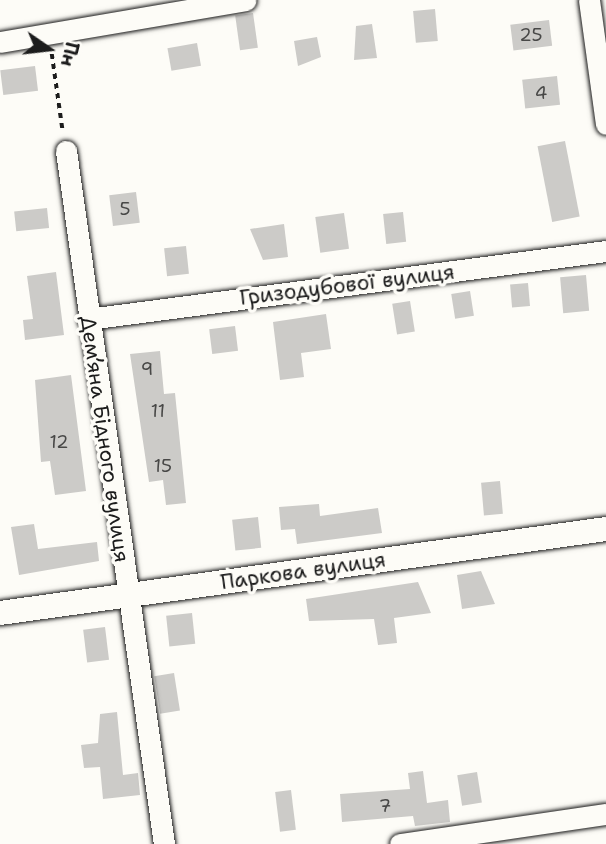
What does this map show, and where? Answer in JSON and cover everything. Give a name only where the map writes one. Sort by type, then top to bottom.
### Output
[{"type":"street","points":[[0,41],[245,0]]},
{"type":"street","points":[[589,0],[606,124]]},
{"type":"street","name":"Дем’яна Бідного вулиця","points":[[66,150],[164,844]]},
{"type":"street","name":"Гризодубової вулиця","points":[[88,319],[606,251]]},
{"type":"street","name":"Паркова вулиця","points":[[0,613],[606,529]]},
{"type":"street","points":[[400,844],[606,814]]},
{"type":"path","points":[[49,34],[66,150]]},
{"type":"building","points":[[435,9],[438,41],[416,43],[413,11]]},
{"type":"building","points":[[253,13],[258,48],[240,50],[235,16]]},
{"type":"building","points":[[549,20],[552,46],[513,51],[510,25]]},
{"type":"building","points":[[372,24],[377,58],[354,60],[356,26]]},
{"type":"building","points":[[317,37],[321,57],[298,66],[294,41]]},
{"type":"building","points":[[197,43],[201,66],[171,71],[167,48]]},
{"type":"building","points":[[35,66],[38,91],[3,95],[0,70]]},
{"type":"building","points":[[557,76],[560,105],[525,108],[522,80]]},
{"type":"building","points":[[565,141],[580,217],[552,222],[538,146]]},
{"type":"building","points":[[136,192],[140,223],[113,226],[109,195]]},
{"type":"building","points":[[47,208],[49,228],[16,231],[14,211]]},
{"type":"building","points":[[403,212],[406,242],[386,244],[383,214]]},
{"type":"building","points":[[344,213],[349,249],[320,253],[315,217]]},
{"type":"building","points":[[284,224],[288,257],[263,260],[250,229]]},
{"type":"building","points":[[186,246],[189,274],[167,276],[164,248]]},
{"type":"building","points":[[56,272],[64,335],[25,340],[23,320],[33,319],[27,276]]},
{"type":"building","points":[[586,275],[589,311],[563,313],[560,277]]},
{"type":"building","points":[[528,283],[530,306],[512,307],[510,285]]},
{"type":"building","points":[[470,291],[474,316],[455,319],[451,294]]},
{"type":"building","points":[[410,301],[415,332],[397,334],[392,304]]},
{"type":"building","points":[[326,314],[331,349],[301,353],[304,377],[280,380],[273,322]]},
{"type":"building","points":[[235,326],[238,351],[212,354],[209,329]]},
{"type":"building","points":[[160,351],[164,394],[175,393],[186,503],[166,505],[163,480],[149,482],[130,354]]},
{"type":"building","points":[[71,375],[86,491],[55,495],[50,461],[41,462],[35,380]]},
{"type":"building","points":[[500,481],[503,514],[484,516],[481,483]]},
{"type":"building","points":[[319,504],[320,516],[378,508],[382,533],[297,544],[295,529],[281,530],[279,507]]},
{"type":"building","points":[[258,517],[261,548],[235,551],[232,520]]},
{"type":"building","points":[[34,524],[38,549],[97,542],[99,561],[19,575],[11,527]]},
{"type":"building","points":[[481,571],[495,604],[462,609],[457,575]]},
{"type":"building","points":[[418,582],[431,613],[394,618],[397,643],[378,645],[374,619],[309,621],[306,599]]},
{"type":"building","points":[[192,613],[195,644],[169,647],[166,616]]},
{"type":"building","points":[[105,627],[109,660],[87,662],[83,630]]},
{"type":"building","points":[[174,673],[180,711],[160,714],[154,676]]},
{"type":"building","points":[[117,712],[123,775],[138,773],[140,795],[103,799],[100,767],[84,768],[81,745],[98,743],[100,714]]},
{"type":"building","points":[[423,771],[427,803],[448,800],[450,822],[415,826],[413,816],[342,822],[340,794],[410,789],[408,773]]},
{"type":"building","points":[[477,772],[482,803],[462,806],[457,775]]},
{"type":"building","points":[[291,790],[296,830],[280,832],[275,792]]}]
